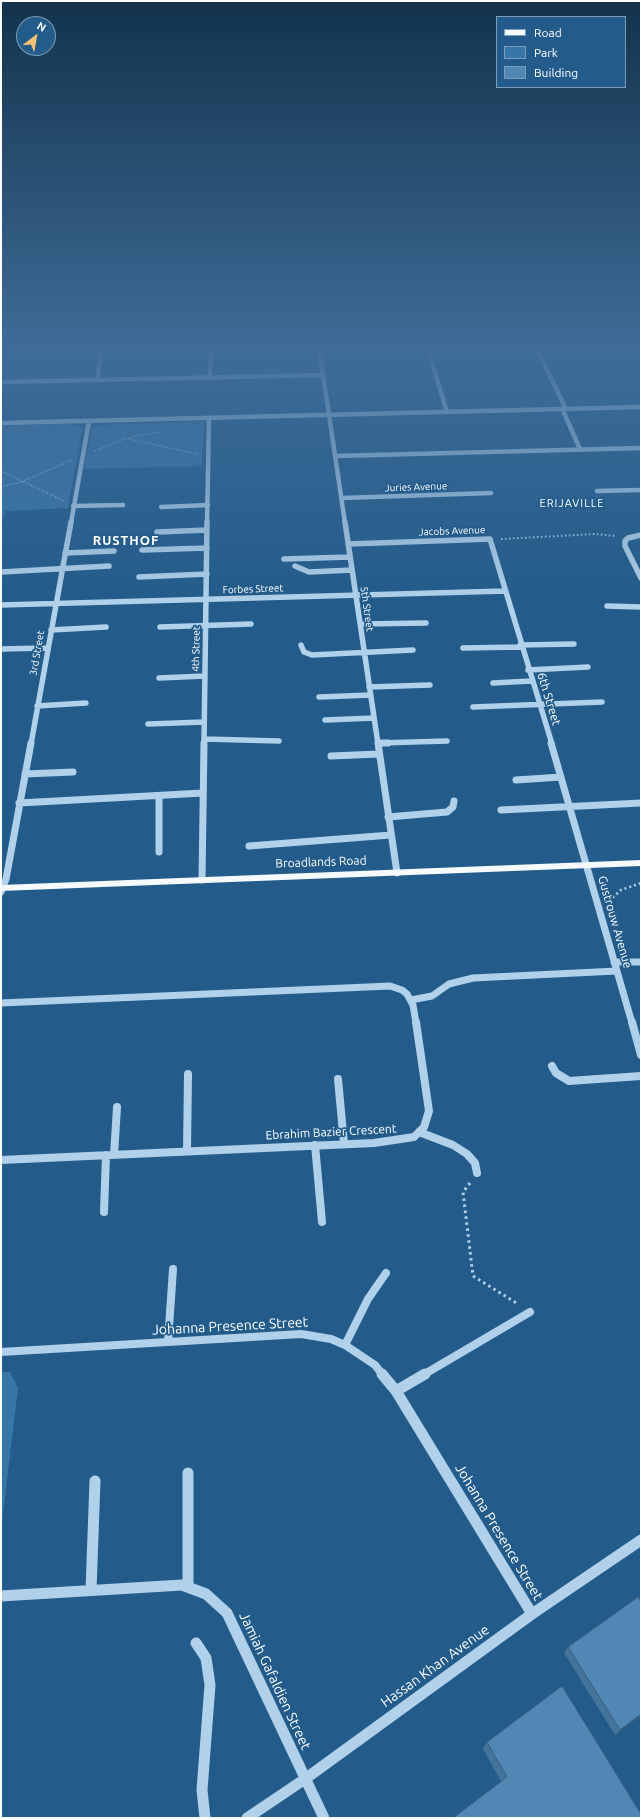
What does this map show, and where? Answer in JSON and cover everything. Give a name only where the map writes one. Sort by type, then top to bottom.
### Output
[{"type":"main road","name":"Broadlands Road","points":[[1,890],[202,880],[641,863]]},
{"type":"street","name":"3rd Street","points":[[1,890],[6,879],[87,432]]},
{"type":"street","name":"4th Street","points":[[202,880],[209,432]]},
{"type":"street","name":"5th Street","points":[[332,432],[397,872]]},
{"type":"street","points":[[573,432],[580,449]]},
{"type":"street","points":[[335,456],[641,448]]},
{"type":"street","points":[[597,491],[641,490]]},
{"type":"street","name":"Juries Avenue","points":[[342,498],[491,494]]},
{"type":"street","points":[[73,506],[123,505]]},
{"type":"street","points":[[161,507],[208,506]]},
{"type":"street","points":[[157,532],[207,530]]},
{"type":"street","points":[[641,535],[628,538],[625,541],[625,546],[641,578]]},
{"type":"street","name":"Jacobs Avenue","points":[[348,544],[490,539]]},
{"type":"street","name":"6th Street","points":[[490,539],[587,865]]},
{"type":"street","points":[[142,550],[207,548]]},
{"type":"street","points":[[65,553],[114,551]]},
{"type":"street","points":[[284,559],[350,557]]},
{"type":"street","points":[[1,572],[15,570],[109,566]]},
{"type":"street","points":[[295,566],[309,572],[352,570]]},
{"type":"street","points":[[139,577],[207,574]]},
{"type":"street","name":"Forbes Street","points":[[1,605],[505,591]]},
{"type":"street","points":[[607,606],[641,607]]},
{"type":"street","points":[[361,624],[426,622]]},
{"type":"street","points":[[160,628],[251,624]]},
{"type":"street","points":[[51,630],[106,627]]},
{"type":"street","points":[[463,648],[574,644]]},
{"type":"street","points":[[301,645],[304,652],[312,655],[413,650]]},
{"type":"street","points":[[1,649],[48,648]]},
{"type":"street","points":[[528,670],[588,667]]},
{"type":"street","points":[[159,678],[205,676]]},
{"type":"street","points":[[493,683],[531,681]]},
{"type":"street","points":[[369,686],[430,684]]},
{"type":"street","points":[[319,697],[371,695]]},
{"type":"street","points":[[473,707],[602,702]]},
{"type":"street","points":[[37,706],[86,703]]},
{"type":"street","points":[[325,720],[374,718]]},
{"type":"street","points":[[148,724],[204,722]]},
{"type":"street","points":[[204,739],[279,741]]},
{"type":"street","points":[[378,743],[447,741]]},
{"type":"street","points":[[331,756],[379,754]]},
{"type":"street","points":[[25,774],[73,772]]},
{"type":"street","points":[[516,780],[561,777]]},
{"type":"street","points":[[19,803],[203,793]]},
{"type":"street","points":[[158,852],[159,796]]},
{"type":"street","points":[[388,818],[447,812],[453,807],[454,801]]},
{"type":"street","points":[[501,810],[571,808],[641,803]]},
{"type":"street","points":[[249,846],[391,835]]},
{"type":"street","name":"Gustrouw Avenue","points":[[587,865],[641,1055]]},
{"type":"street","points":[[614,962],[641,962]]},
{"type":"street","points":[[412,1000],[432,996],[450,984],[473,978],[617,971]]},
{"type":"street","points":[[1,1003],[384,986],[402,990],[412,1000],[429,1111],[428,1119],[420,1132],[453,1145],[467,1154],[475,1163],[477,1173]]},
{"type":"street","points":[[552,1066],[556,1073],[569,1081],[641,1076]]},
{"type":"street","points":[[187,1151],[188,1074]]},
{"type":"street","points":[[338,1079],[344,1144]]},
{"type":"street","points":[[104,1212],[117,1107]]},
{"type":"street","name":"Ebrahim Bazier Crescent","points":[[1,1160],[315,1146],[407,1139],[420,1132]]},
{"type":"street","points":[[315,1146],[322,1222]]},
{"type":"street","points":[[168,1342],[173,1269]]},
{"type":"street","points":[[345,1345],[368,1299],[386,1273]]},
{"type":"street","points":[[396,1391],[530,1312]]},
{"type":"street","name":"Johanna Presence Street","points":[[1,1352],[301,1334],[331,1339],[345,1345],[364,1355],[375,1365],[396,1391],[532,1614]]},
{"type":"street","points":[[188,1473],[188,1586]]},
{"type":"street","points":[[91,1590],[95,1481]]},
{"type":"street","name":"Hassan Khan Avenue","points":[[248,1818],[305,1779],[532,1614],[641,1540]]},
{"type":"street","name":"Jamiah Gafaldien Street","points":[[1,1596],[182,1585],[206,1594],[227,1613],[324,1818]]},
{"type":"street","points":[[196,1644],[206,1658],[210,1685],[206,1761],[202,1790],[205,1818]]},
{"type":"path","points":[[126,438],[209,456]]},
{"type":"path","points":[[1,471],[73,506]]},
{"type":"path","name":"Jacobs Avenue","points":[[490,539],[595,534],[628,538]]},
{"type":"path","points":[[600,909],[621,890],[634,884],[641,883]]},
{"type":"path","points":[[477,1173],[463,1192],[473,1276],[530,1312]]},
{"type":"green space","points":[[1,432],[81,432],[68,508],[5,511],[1,525]]},
{"type":"green space","points":[[91,432],[204,432],[202,466],[84,469]]},
{"type":"green space","points":[[1,1372],[10,1372],[18,1388],[1,1531]]},
{"type":"building","points":[[638,1597],[641,1601],[641,1714],[620,1730],[568,1647]]},
{"type":"building","points":[[562,1686],[641,1814],[641,1818],[453,1818],[507,1777],[487,1742]]},
{"type":"district","name":"ERIJAVILLE","points":[[572,503]]},
{"type":"district","name":"RUSTHOF","points":[[126,541]]}]
